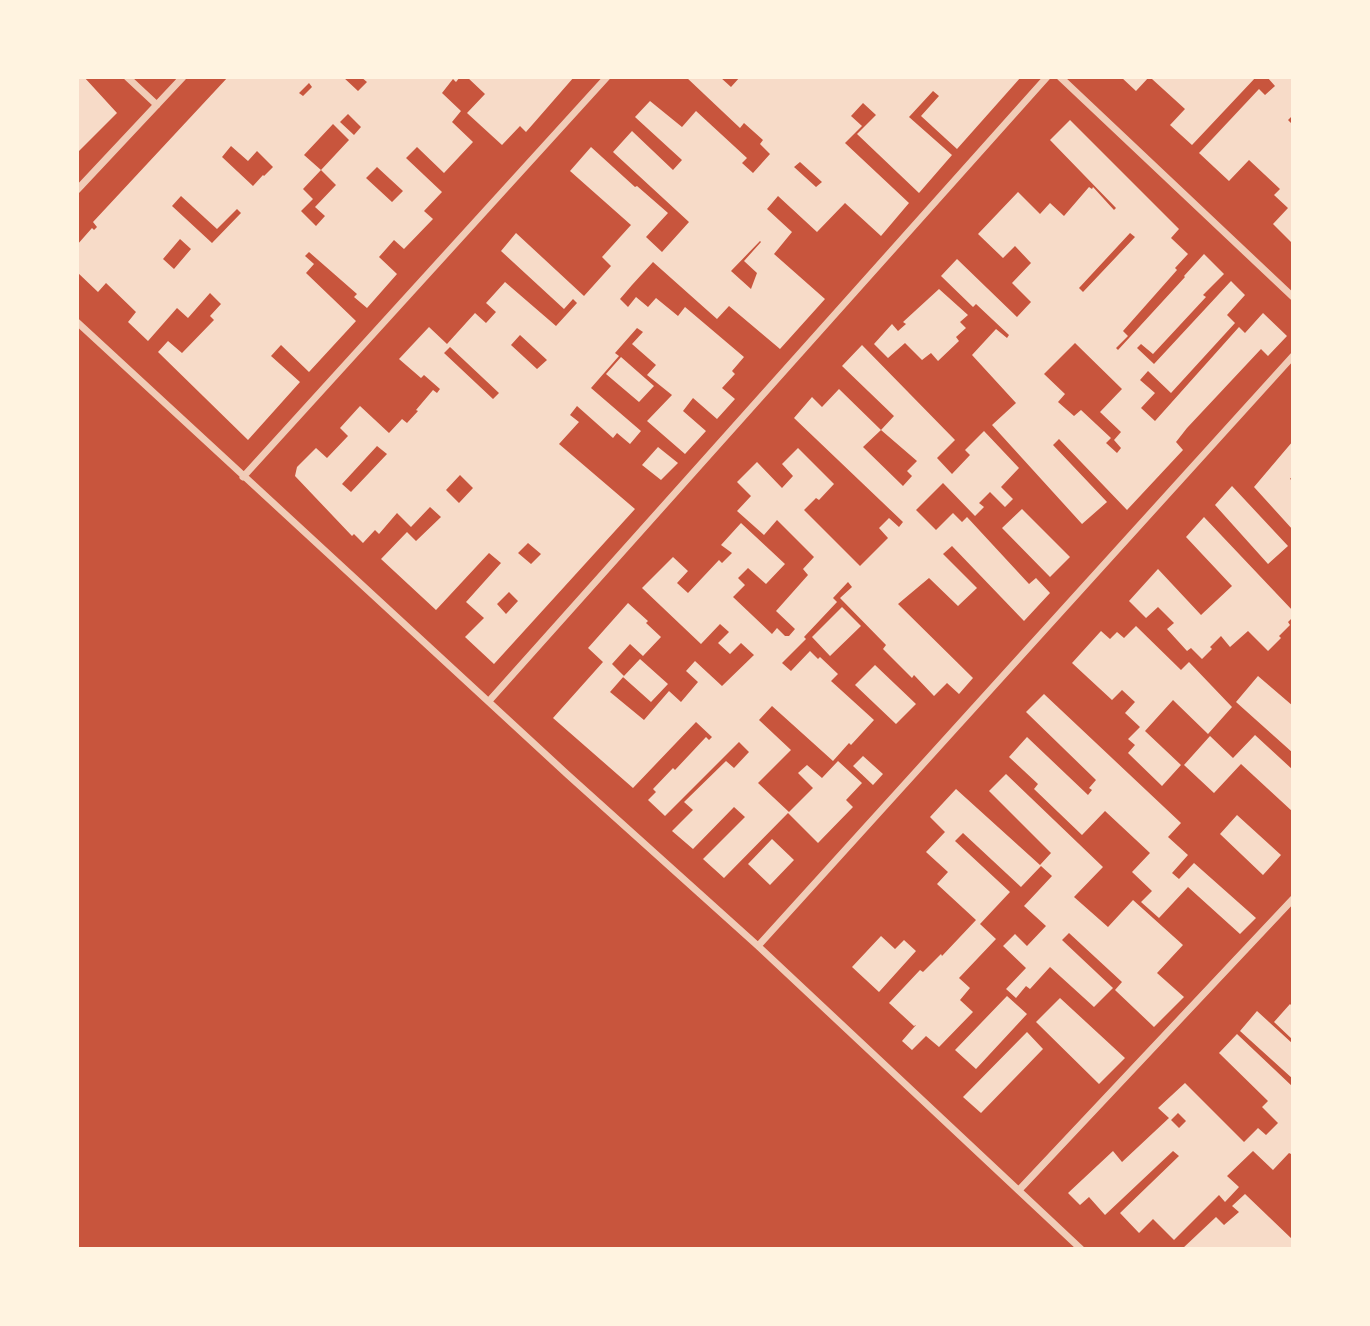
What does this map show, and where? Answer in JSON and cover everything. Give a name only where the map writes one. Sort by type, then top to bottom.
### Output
[{"type":"street","points":[[127,77],[157,105]]},
{"type":"street","points":[[77,190],[184,77]]},
{"type":"street","points":[[243,477],[607,77]]},
{"type":"street","points":[[489,701],[1047,77]]},
{"type":"street","points":[[1060,77],[1293,297]]},
{"type":"street","points":[[77,322],[568,775],[758,946],[1082,1249]]},
{"type":"street","points":[[758,946],[1293,356]]},
{"type":"street","points":[[1020,1189],[1293,899]]},
{"type":"building","points":[[77,77],[84,77],[117,113],[77,153]]},
{"type":"building","points":[[228,77],[343,77],[358,91],[367,82],[361,77],[460,77],[456,82],[453,79],[442,93],[461,111],[452,122],[473,142],[444,173],[417,147],[406,158],[442,192],[424,211],[433,219],[404,249],[394,240],[379,257],[397,274],[367,308],[354,297],[357,294],[309,252],[305,256],[314,264],[306,273],[356,321],[309,372],[281,345],[271,356],[300,382],[248,440],[158,352],[168,341],[182,353],[214,320],[210,316],[221,304],[210,293],[188,318],[177,308],[148,341],[128,322],[136,312],[106,283],[98,292],[77,272],[77,245],[92,228],[94,230],[97,227],[93,222]],"holes":[[[309,83],[312,87],[303,96],[299,93]],[[348,114],[361,127],[354,135],[340,122]],[[333,124],[349,140],[321,170],[304,155]],[[231,146],[248,161],[257,151],[273,167],[253,186],[222,157]],[[377,167],[403,191],[392,202],[366,178]],[[321,170],[336,185],[315,207],[325,216],[316,226],[301,211],[313,199],[303,189]],[[181,196],[217,229],[237,209],[241,213],[212,243],[172,206]],[[180,239],[191,249],[174,269],[163,259]]]},
{"type":"building","points":[[467,77],[574,77],[526,132],[520,126],[502,145],[467,113],[485,94]]},
{"type":"building","points":[[686,77],[720,77],[731,87],[740,77],[1021,77],[957,149],[921,116],[939,96],[933,91],[909,117],[952,155],[919,193],[857,134],[876,115],[863,103],[851,116],[862,126],[845,143],[909,203],[881,236],[845,203],[817,232],[778,196],[767,209],[792,232],[774,254],[825,299],[780,349],[729,306],[717,319],[653,262],[632,285],[620,299],[628,307],[636,297],[648,307],[656,298],[678,316],[685,307],[744,357],[732,371],[735,374],[722,388],[735,399],[717,419],[693,398],[683,411],[706,431],[685,454],[647,421],[672,395],[647,375],[656,365],[632,344],[643,332],[637,328],[615,353],[619,356],[591,388],[641,431],[630,444],[617,433],[613,438],[577,406],[570,415],[579,422],[559,444],[635,509],[494,664],[465,637],[484,618],[466,602],[501,563],[489,553],[436,610],[381,559],[407,532],[416,541],[441,517],[430,507],[411,527],[397,513],[379,534],[375,530],[363,543],[354,534],[352,536],[295,476],[297,467],[316,448],[327,458],[348,436],[340,428],[360,406],[389,433],[402,419],[407,423],[433,390],[437,393],[440,389],[424,375],[421,378],[399,359],[429,327],[447,344],[475,313],[486,323],[496,312],[486,303],[505,282],[556,326],[577,303],[573,299],[564,309],[501,251],[516,233],[584,296],[611,266],[602,257],[631,225],[570,171],[591,147],[668,213],[646,237],[662,252],[689,222],[613,152],[632,131],[673,170],[682,160],[635,117],[650,101],[682,127],[696,111],[747,158],[742,163],[753,173],[770,154],[760,144],[763,140],[744,123],[740,128]],"holes":[[[800,162],[822,182],[816,187],[794,167]],[[760,241],[744,261],[757,273],[751,289],[731,271]],[[520,335],[547,360],[537,369],[511,345]],[[450,347],[499,393],[493,399],[444,353]],[[377,446],[387,454],[351,492],[342,484]],[[460,475],[473,488],[459,503],[446,490]],[[528,543],[541,554],[531,564],[518,553]],[[509,592],[518,601],[506,614],[497,604]]]},
{"type":"building","points":[[1121,77],[1149,77],[1136,91]]},
{"type":"building","points":[[1256,77],[1192,145],[1170,125],[1185,109],[1152,79]]},
{"type":"building","points":[[1267,77],[1293,77],[1293,115],[1288,120],[1293,125],[1291,242],[1273,224],[1288,208],[1274,195],[1280,189],[1249,160],[1229,181],[1199,153],[1259,89],[1265,95],[1275,86]]},
{"type":"building","points":[[1070,120],[1179,229],[1171,238],[1188,254],[1123,331],[1128,336],[1116,348],[1118,350],[1204,254],[1224,274],[1153,354],[1141,344],[1137,348],[1154,364],[1231,281],[1245,295],[1227,315],[1235,323],[1171,393],[1148,371],[1140,380],[1155,393],[1141,408],[1155,421],[1239,327],[1245,333],[1263,313],[1287,336],[1268,356],[1261,349],[1187,428],[1176,442],[1183,450],[1127,510],[1059,439],[1053,445],[1107,502],[1082,524],[992,425],[1016,403],[972,355],[996,329],[1007,338],[1009,335],[976,304],[973,307],[941,276],[957,259],[1017,317],[1031,302],[1012,283],[1031,263],[1015,246],[1003,258],[978,234],[1018,192],[1040,214],[1050,203],[1064,216],[1089,187],[1093,187],[1114,210],[1116,208],[1050,140]],"holes":[[[1130,233],[1135,237],[1083,292],[1079,288]],[[1075,343],[1122,389],[1100,412],[1121,432],[1114,440],[1121,448],[1117,453],[1106,443],[1111,438],[1081,410],[1074,416],[1058,402],[1065,394],[1044,374]]]},
{"type":"building","points":[[939,289],[968,315],[960,322],[966,328],[956,337],[959,341],[938,361],[931,353],[922,360],[905,343],[888,358],[874,344],[892,324],[898,331],[906,324],[903,322]]},
{"type":"building","points":[[862,345],[955,440],[937,458],[952,474],[970,455],[965,450],[984,431],[1019,468],[1001,487],[1013,499],[1005,507],[990,492],[979,503],[984,507],[975,516],[943,483],[916,510],[936,530],[953,513],[962,522],[967,517],[1029,584],[1036,578],[1050,593],[1024,621],[952,546],[943,554],[977,588],[958,606],[929,578],[898,604],[973,678],[959,694],[947,683],[934,696],[883,649],[886,645],[840,598],[852,587],[848,582],[833,598],[837,602],[782,663],[791,671],[810,651],[818,659],[820,657],[838,674],[831,681],[874,720],[833,761],[772,706],[759,720],[791,750],[758,783],[789,812],[813,788],[798,773],[807,765],[822,778],[838,761],[862,783],[846,800],[853,807],[818,843],[788,813],[724,878],[703,859],[745,817],[734,807],[693,849],[672,831],[693,810],[684,802],[726,761],[734,768],[749,752],[739,742],[665,816],[648,800],[656,792],[653,789],[673,768],[675,770],[706,737],[709,740],[712,737],[696,722],[633,788],[553,718],[603,662],[588,648],[628,603],[661,637],[643,656],[630,644],[612,664],[624,676],[610,692],[644,720],[669,691],[681,702],[698,682],[686,671],[695,661],[722,686],[754,655],[741,643],[730,654],[718,643],[729,632],[720,624],[701,644],[642,588],[673,557],[688,571],[677,583],[688,593],[719,560],[722,563],[732,553],[721,545],[741,523],[785,564],[766,584],[748,568],[738,578],[745,585],[733,597],[772,634],[777,628],[785,636],[789,636],[795,629],[776,611],[808,575],[803,569],[814,557],[777,520],[764,535],[737,511],[751,496],[737,482],[757,462],[782,488],[793,476],[782,464],[798,448],[834,484],[819,500],[816,498],[804,510],[860,566],[888,538],[879,528],[889,518],[899,527],[903,522],[794,418],[812,397],[822,407],[839,389],[881,430],[894,416],[842,366]],"holes":[[[881,430],[917,461],[907,471],[912,476],[903,486],[863,447]]]},
{"type":"building","points":[[621,357],[654,386],[639,402],[606,374]]},
{"type":"building","points":[[1293,441],[1293,475],[1290,479],[1293,481],[1293,530],[1254,487]]},
{"type":"building","points":[[658,447],[678,463],[661,480],[642,465]]},
{"type":"building","points":[[1232,486],[1288,546],[1268,564],[1215,505]]},
{"type":"building","points":[[1022,509],[1070,557],[1050,577],[1002,528]]},
{"type":"building","points":[[1204,517],[1293,611],[1293,617],[1288,622],[1290,625],[1268,651],[1248,631],[1230,647],[1221,636],[1202,659],[1191,648],[1187,651],[1167,629],[1174,623],[1158,607],[1146,618],[1129,601],[1158,569],[1201,615],[1232,586],[1186,537]]},
{"type":"building","points":[[842,607],[861,626],[830,656],[812,637]]},
{"type":"building","points":[[1136,626],[1181,670],[1189,662],[1232,707],[1208,734],[1173,700],[1145,731],[1181,765],[1162,786],[1128,753],[1135,745],[1128,739],[1140,727],[1125,713],[1135,702],[1122,690],[1112,700],[1072,663],[1101,631],[1110,639],[1117,632],[1124,638]]},
{"type":"building","points":[[640,659],[668,684],[651,702],[623,677]]},
{"type":"building","points":[[875,665],[916,704],[896,724],[855,685]]},
{"type":"building","points":[[1258,676],[1293,706],[1293,753],[1236,702]]},
{"type":"building","points":[[1044,694],[1181,823],[1168,837],[1188,855],[1172,873],[1179,879],[1194,863],[1256,918],[1240,934],[1188,887],[1159,918],[1141,902],[1152,891],[1132,872],[1150,853],[1105,811],[1082,835],[1034,789],[1038,784],[1009,757],[1027,737],[1088,795],[1092,790],[1089,788],[1096,780],[1026,712]]},
{"type":"building","points":[[1255,735],[1293,770],[1293,812],[1241,764],[1214,793],[1184,765],[1210,736],[1233,758]]},
{"type":"building","points":[[863,756],[883,774],[873,785],[853,766]]},
{"type":"building","points":[[1006,774],[1103,867],[1074,897],[1108,927],[1133,900],[1183,945],[1157,973],[1184,997],[1154,1027],[1115,990],[1122,982],[1069,933],[1062,940],[1113,988],[1094,1007],[1050,967],[1030,989],[1026,986],[1016,998],[1006,989],[1026,968],[1003,946],[1015,934],[1027,946],[1046,926],[1024,906],[1052,876],[1041,866],[1021,887],[963,833],[955,841],[1010,892],[980,924],[996,939],[959,978],[970,988],[960,1000],[973,1012],[939,1047],[926,1036],[912,1050],[902,1041],[916,1025],[889,1003],[920,970],[923,972],[941,954],[942,956],[976,920],[937,884],[948,872],[926,852],[945,832],[930,817],[956,789],[1040,865],[1051,853],[989,791]]},
{"type":"building","points":[[1237,815],[1281,855],[1263,875],[1220,834]]},
{"type":"building","points":[[772,839],[794,860],[770,885],[748,864]]},
{"type":"building","points":[[881,936],[895,949],[904,940],[916,951],[879,992],[852,967]]},
{"type":"building","points":[[1007,996],[1027,1014],[976,1069],[955,1050]]},
{"type":"building","points":[[1060,998],[1125,1058],[1099,1084],[1036,1022]]},
{"type":"building","points":[[1290,1004],[1293,1007],[1293,1040],[1274,1022]]},
{"type":"building","points":[[1257,1011],[1293,1044],[1293,1079],[1240,1031]]},
{"type":"building","points":[[1027,1032],[1043,1049],[981,1113],[963,1097]]},
{"type":"building","points":[[1237,1034],[1293,1087],[1293,1155],[1289,1153],[1273,1170],[1253,1151],[1227,1176],[1239,1187],[1225,1202],[1219,1195],[1174,1240],[1153,1219],[1139,1233],[1120,1213],[1179,1156],[1173,1151],[1105,1215],[1089,1197],[1080,1205],[1068,1193],[1113,1151],[1122,1162],[1169,1118],[1158,1108],[1185,1083],[1244,1142],[1258,1128],[1266,1135],[1278,1123],[1262,1107],[1268,1101],[1219,1053]],"holes":[[[1178,1113],[1186,1121],[1179,1128],[1171,1120]]]},
{"type":"building","points":[[1245,1194],[1293,1240],[1293,1249],[1182,1249],[1216,1217],[1224,1225],[1239,1212],[1232,1206]]}]
